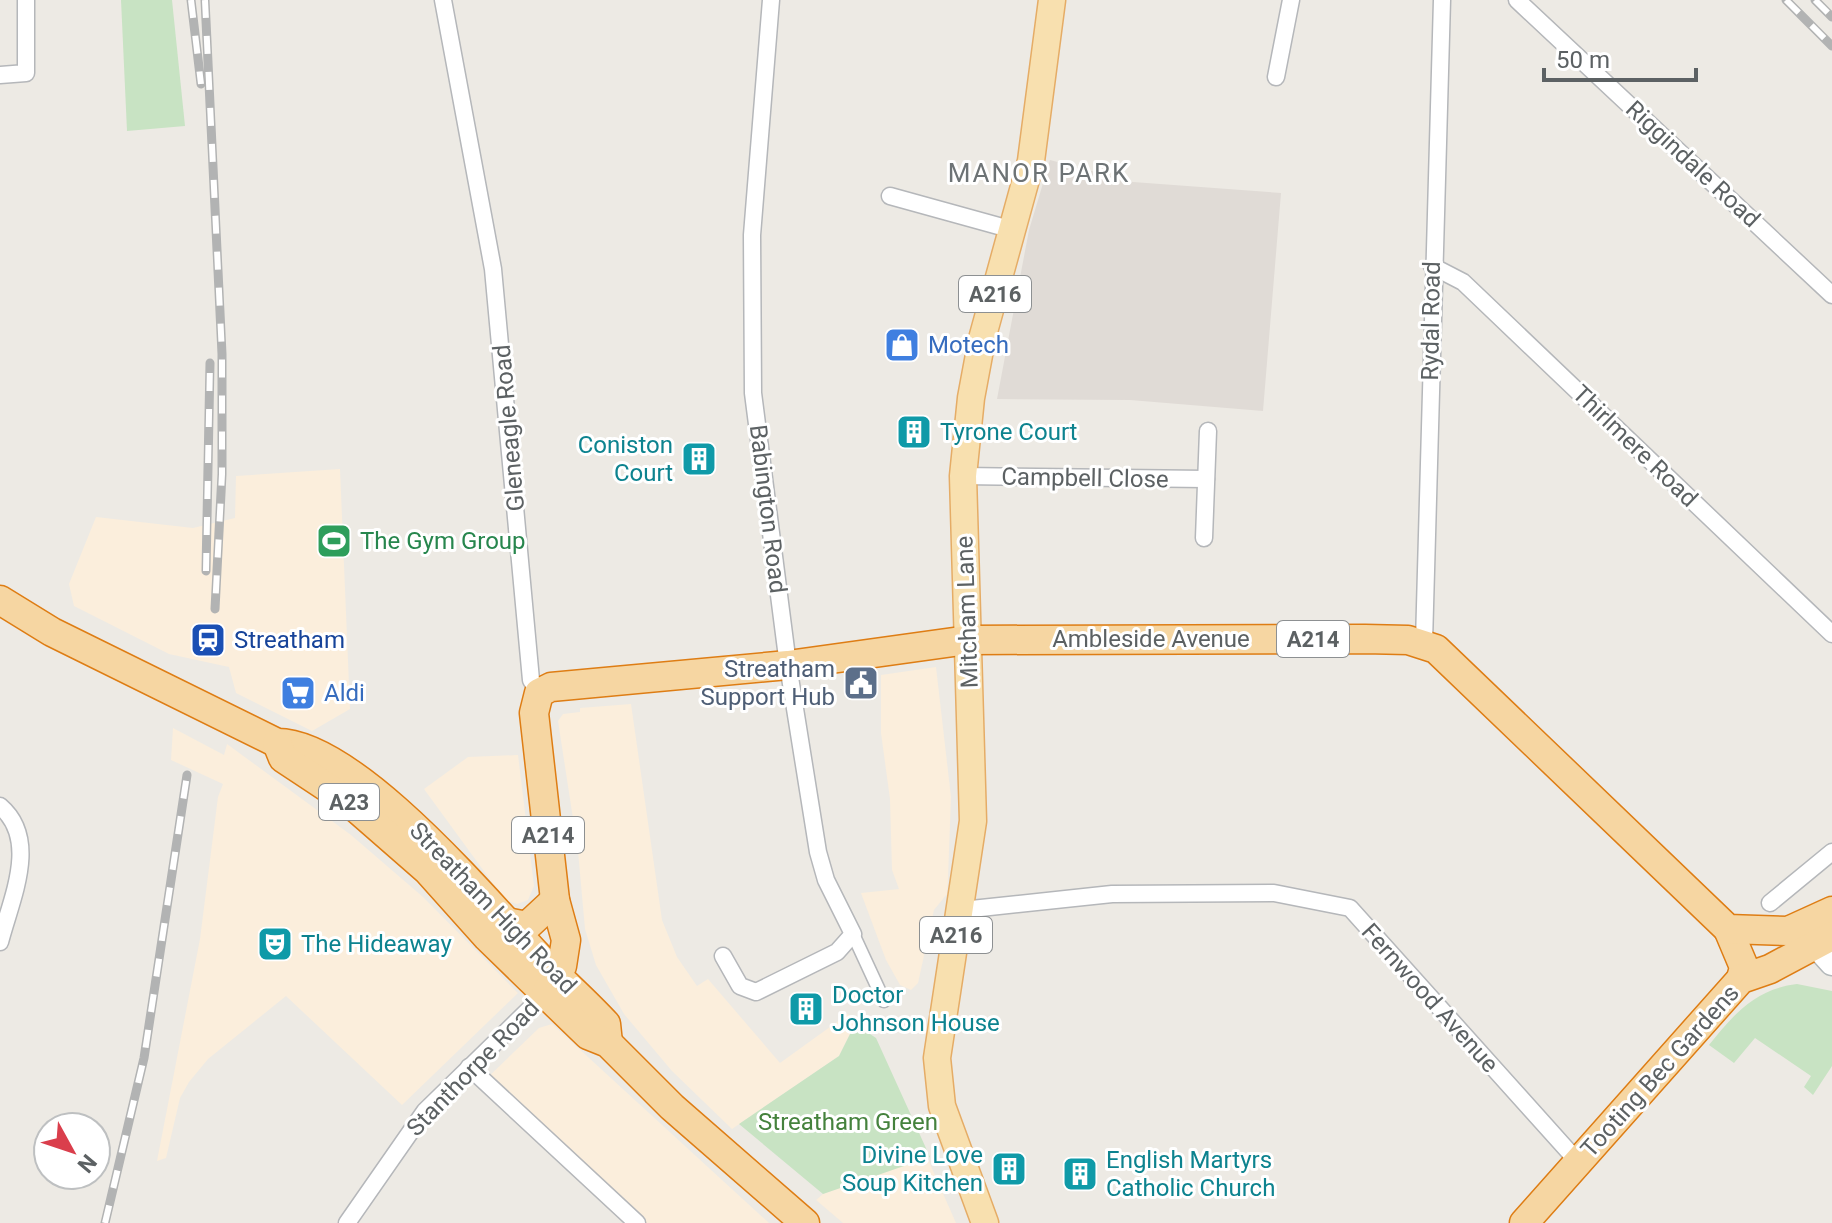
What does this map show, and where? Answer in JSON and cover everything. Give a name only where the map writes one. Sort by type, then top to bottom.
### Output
[{"type":"highway","name":"Streatham High Road","points":[[0,600],[52,632],[277,743],[293,743],[362,784],[437,845],[506,922],[588,1035],[608,1043],[672,1107],[805,1223]]},
{"type":"highway","name":"Ambleside Avenue","points":[[539,693],[551,687],[788,665],[968,640],[1365,639],[1424,642]]},
{"type":"highway","points":[[1424,642],[1436,649],[1739,930],[1744,967],[1741,979]]},
{"type":"highway","name":"Gleneagle Road","points":[[539,693],[534,713],[555,900],[566,940],[552,984]]},
{"type":"highway","name":"Streatham High Road","points":[[277,743],[283,758],[348,801],[552,984]]},
{"type":"highway","points":[[506,922],[527,926],[555,900]]},
{"type":"highway","points":[[1739,930],[1823,933]]},
{"type":"highway","name":"Tooting Bec Gardens","points":[[1524,1223],[1741,979],[1823,933]]},
{"type":"main road","name":"Mitcham Lane","points":[[985,1223],[942,1106],[937,1058],[949,964],[962,910],[973,821],[963,476],[979,354],[1031,161],[1052,0]]},
{"type":"street","points":[[0,75],[26,73],[26,0]]},
{"type":"street","name":"Gleneagle Road","points":[[443,0],[487,219],[507,402],[531,680],[539,693]]},
{"type":"street","name":"Babington Road","points":[[771,0],[752,235],[753,393],[788,665],[818,852],[826,880],[884,1001]]},
{"type":"street","points":[[1276,77],[1291,0]]},
{"type":"street","name":"Rydal Road","points":[[1424,642],[1432,266],[1442,0]]},
{"type":"street","name":"Riggindale Road","points":[[1517,0],[1832,295]]},
{"type":"street","points":[[890,196],[1013,230]]},
{"type":"street","name":"Thirlmere Road","points":[[1432,266],[1463,282],[1832,634]]},
{"type":"street","points":[[1204,538],[1208,431]]},
{"type":"street","name":"Campbell Close","points":[[963,476],[1206,479]]},
{"type":"street","points":[[0,806],[16,823],[21,838],[21,862],[0,942]]},
{"type":"street","points":[[1770,903],[1832,852]]},
{"type":"street","name":"Fernwood Avenue","points":[[962,910],[1112,894],[1259,893],[1308,897],[1350,908],[1579,1163]]},
{"type":"street","points":[[723,956],[740,986],[756,992],[837,952],[853,934]]},
{"type":"street","name":"Stanthorpe Road","points":[[347,1223],[425,1111],[552,984]]},
{"type":"street","points":[[469,1067],[637,1223]]},
{"type":"shaded area","points":[[1050,160],[1133,182],[1281,193],[1263,411],[1130,400],[997,399],[1029,230]]},
{"type":"shaded area","points":[[340,469],[350,709],[312,731],[236,693],[229,667],[169,654],[74,606],[69,584],[96,517],[193,528],[235,518],[236,476]]},
{"type":"shaded area","points":[[936,667],[951,797],[947,894],[934,910],[918,983],[911,990],[900,985],[886,960],[861,893],[899,889],[892,870],[890,799],[881,733],[881,675]]},
{"type":"shaded area","points":[[631,704],[662,920],[677,957],[697,986],[708,979],[780,1063],[848,1014],[855,1024],[839,1056],[732,1129],[672,1071],[624,1014],[596,965],[585,929],[578,851],[558,721],[563,714],[580,712],[580,708]]},
{"type":"shaded area","points":[[173,728],[224,755],[227,744],[351,835],[423,897],[518,993],[402,1105],[286,996],[208,1059],[189,1082],[180,1098],[166,1158],[157,1161],[200,939],[218,797],[223,784],[171,760]]},
{"type":"shaded area","points":[[518,755],[534,886],[528,900],[517,904],[505,900],[424,789],[468,757]]},
{"type":"shaded area","points":[[552,1024],[769,1223],[637,1223],[484,1081],[539,1028]]},
{"type":"shaded area","points":[[927,1157],[956,1223],[843,1223],[816,1200],[823,1194]]},
{"type":"green space","points":[[121,0],[172,0],[185,126],[127,131]]},
{"type":"green space","points":[[1797,984],[1832,991],[1832,1066],[1813,1095],[1804,1087],[1811,1076],[1755,1038],[1734,1063],[1709,1045],[1737,1013],[1757,997]]},
{"type":"green space","name":"Streatham Green","points":[[855,1024],[876,1038],[930,1157],[823,1194],[739,1124],[839,1056]]},
{"type":"railway","points":[[191,0],[201,84]]},
{"type":"railway","points":[[205,0],[222,354],[222,474],[215,609]]},
{"type":"railway","points":[[1786,0],[1832,46]]},
{"type":"railway","points":[[1815,0],[1832,17]]},
{"type":"railway","points":[[206,571],[210,363]]},
{"type":"railway","points":[[105,1223],[144,1058],[187,775]]},
{"type":"place","name":"Motech","points":[[902,345]]},
{"type":"place","name":"Tyrone Court","points":[[914,432]]},
{"type":"place","name":"Coniston Court","points":[[699,459]]},
{"type":"place","name":"The Gym Group","points":[[334,541]]},
{"type":"place","name":"Streatham","points":[[208,640]]},
{"type":"place","name":"Streatham Support Hub","points":[[861,683]]},
{"type":"place","name":"Aldi","points":[[298,693]]},
{"type":"place","name":"The Hideaway","points":[[275,944]]},
{"type":"place","name":"Doctor Johnson House","points":[[806,1009]]},
{"type":"place","name":"Divine Love Soup Kitchen","points":[[1009,1169]]},
{"type":"place","name":"English Martyrs Catholic Church","points":[[1080,1174]]},
{"type":"district","name":"MANOR PARK","points":[[1039,173]]}]
